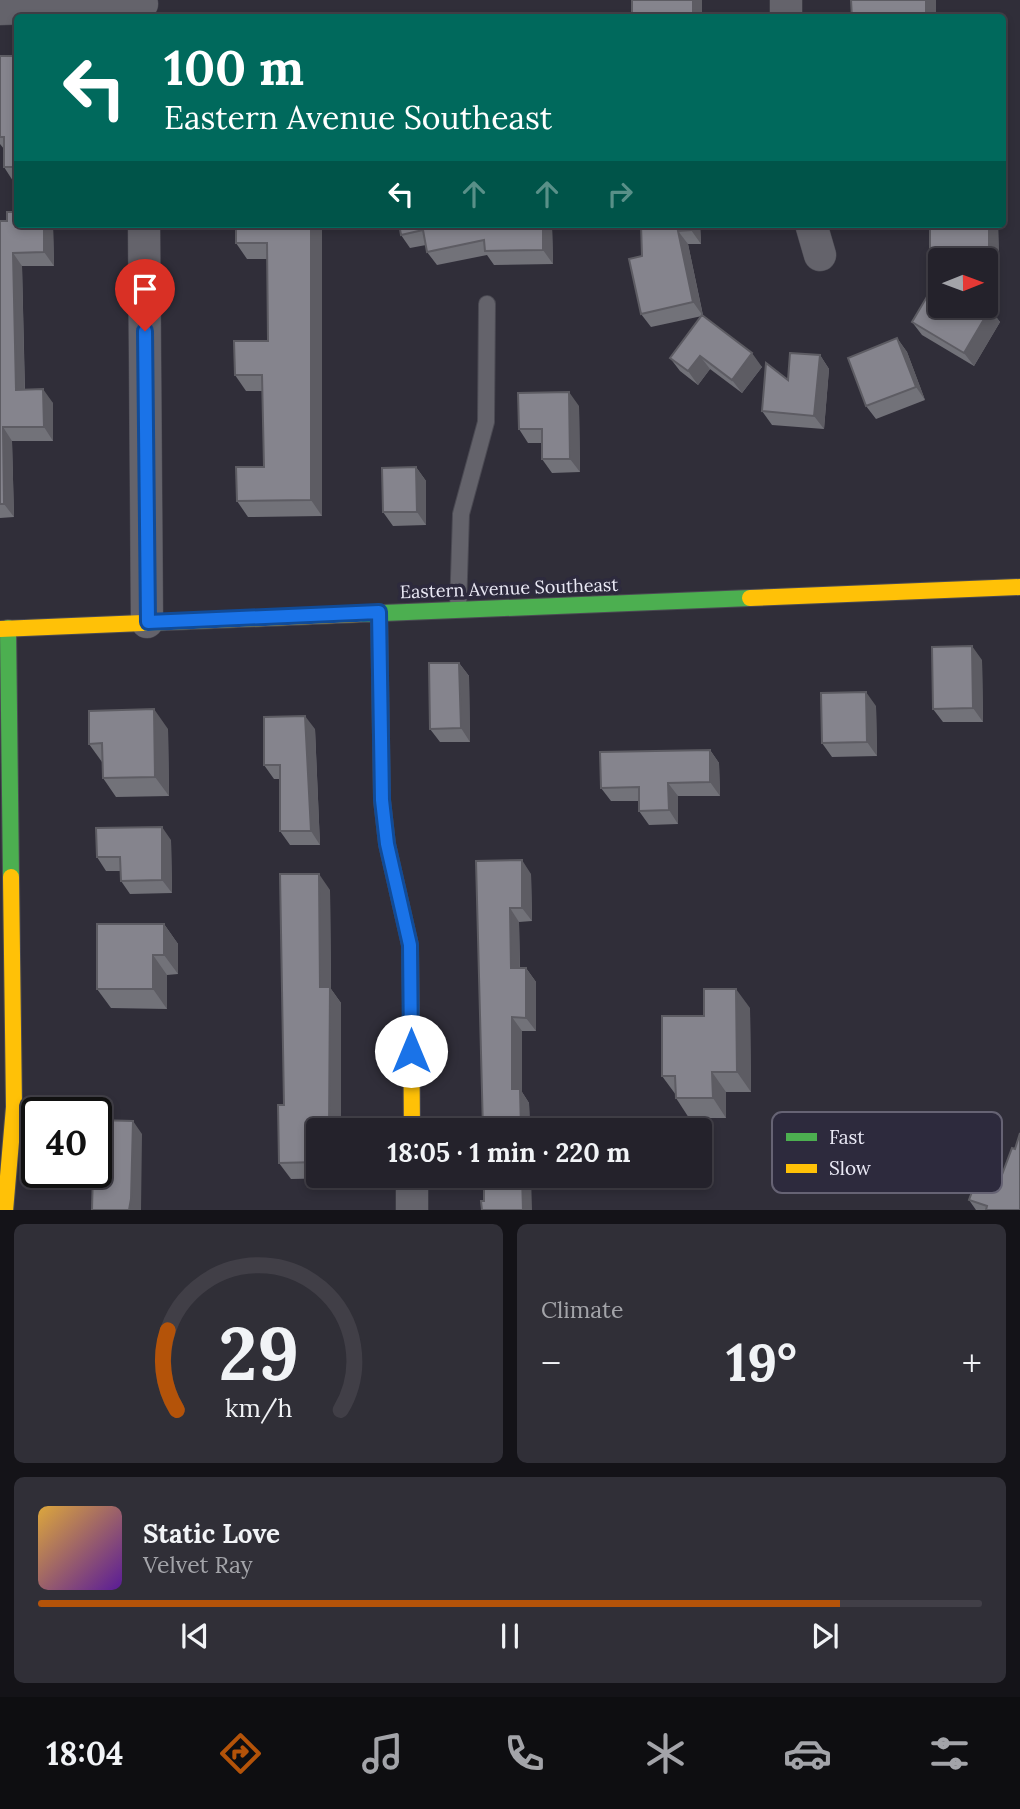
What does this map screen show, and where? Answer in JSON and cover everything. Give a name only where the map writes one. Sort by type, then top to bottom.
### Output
[{"type":"street","points":[[0,9],[143,7]]},
{"type":"street","points":[[144,228],[148,622]]},
{"type":"street","points":[[812,228],[820,255]]},
{"type":"street","name":"Eastern Avenue Southeast","points":[[4,628],[1020,587]]},
{"type":"street","points":[[379,612],[382,800],[387,844],[410,945],[412,1118]]},
{"type":"street","points":[[4,628],[14,1107],[5,1210]]},
{"type":"street","points":[[412,1188],[412,1210]]},
{"type":"lane","points":[[458,609],[461,514],[486,422],[487,304]]},
{"type":"building","points":[[632,0],[693,0],[693,14],[632,14]]},
{"type":"building","points":[[851,0],[926,0],[926,14],[852,14]]},
{"type":"building","points":[[0,56],[14,56],[14,167],[4,167],[4,137],[0,137]]},
{"type":"building","points":[[7,212],[14,212],[14,228],[44,228],[44,252],[13,253],[16,390],[43,389],[44,427],[3,427],[4,504],[0,504],[0,221],[7,221]]},
{"type":"building","points":[[236,228],[311,228],[311,500],[237,501],[236,467],[264,467],[262,375],[235,375],[234,341],[268,341],[267,243],[236,243]]},
{"type":"building","points":[[400,228],[543,228],[543,250],[485,251],[484,240],[427,252],[423,230],[401,235]]},
{"type":"building","points":[[641,228],[691,228],[678,231],[693,302],[641,314],[629,259],[642,256]]},
{"type":"building","points":[[930,228],[989,228],[989,248],[930,248]]},
{"type":"building","points":[[928,295],[928,318],[985,318],[964,353],[912,322]]},
{"type":"building","points":[[702,315],[752,353],[732,380],[700,356],[688,371],[670,358]]},
{"type":"building","points":[[897,338],[916,387],[866,406],[848,358]]},
{"type":"building","points":[[790,353],[820,355],[814,416],[762,411],[766,363],[788,380]]},
{"type":"building","points":[[569,392],[570,459],[542,459],[542,429],[519,429],[518,393]]},
{"type":"building","points":[[416,467],[417,512],[383,512],[382,468]]},
{"type":"building","points":[[972,646],[973,708],[933,709],[932,647]]},
{"type":"building","points":[[429,663],[459,663],[461,728],[430,729]]},
{"type":"building","points":[[866,692],[867,742],[822,743],[821,693]]},
{"type":"building","points":[[154,709],[155,777],[103,778],[102,743],[89,744],[89,711]]},
{"type":"building","points":[[305,716],[311,831],[280,831],[280,765],[264,765],[264,717]]},
{"type":"building","points":[[710,750],[710,782],[668,783],[669,810],[639,811],[639,787],[601,788],[600,752]]},
{"type":"building","points":[[162,827],[162,880],[121,881],[120,857],[97,857],[96,828]]},
{"type":"building","points":[[522,860],[522,908],[510,908],[511,968],[526,968],[526,1018],[512,1017],[512,1089],[520,1089],[521,1118],[483,1118],[476,861]]},
{"type":"building","points":[[280,874],[319,874],[320,987],[330,987],[329,1118],[306,1118],[306,1162],[279,1163],[278,1105],[284,1105]]},
{"type":"building","points":[[97,924],[164,924],[164,955],[153,955],[153,989],[97,989]]},
{"type":"building","points":[[704,989],[736,989],[737,1072],[712,1072],[713,1098],[676,1098],[675,1076],[662,1076],[662,1016],[704,1016]]},
{"type":"building","points":[[112,1120],[133,1121],[129,1210],[92,1210],[93,1188],[112,1188]]},
{"type":"building","points":[[1020,1133],[1020,1210],[986,1210],[987,1206],[969,1200],[972,1193],[1002,1193],[1002,1175],[1012,1148],[1015,1149]]},
{"type":"building","points":[[484,1188],[522,1188],[523,1210],[482,1210],[481,1201],[484,1201]]},
{"type":"traffic: fast","points":[[359,614],[750,598]]},
{"type":"traffic: fast","points":[[379,612],[382,800],[387,844],[410,945],[411,1007]]},
{"type":"traffic: fast","points":[[8,628],[11,877]]},
{"type":"traffic: slow","points":[[750,598],[1020,587]]},
{"type":"traffic: slow","points":[[0,629],[359,614]]},
{"type":"traffic: slow","points":[[5,1210],[14,1107],[11,877]]},
{"type":"traffic: slow","points":[[411,1007],[412,1118]]},
{"type":"route","points":[[145,331],[148,622],[379,612],[382,800],[387,844],[410,945],[411,1051]]}]
